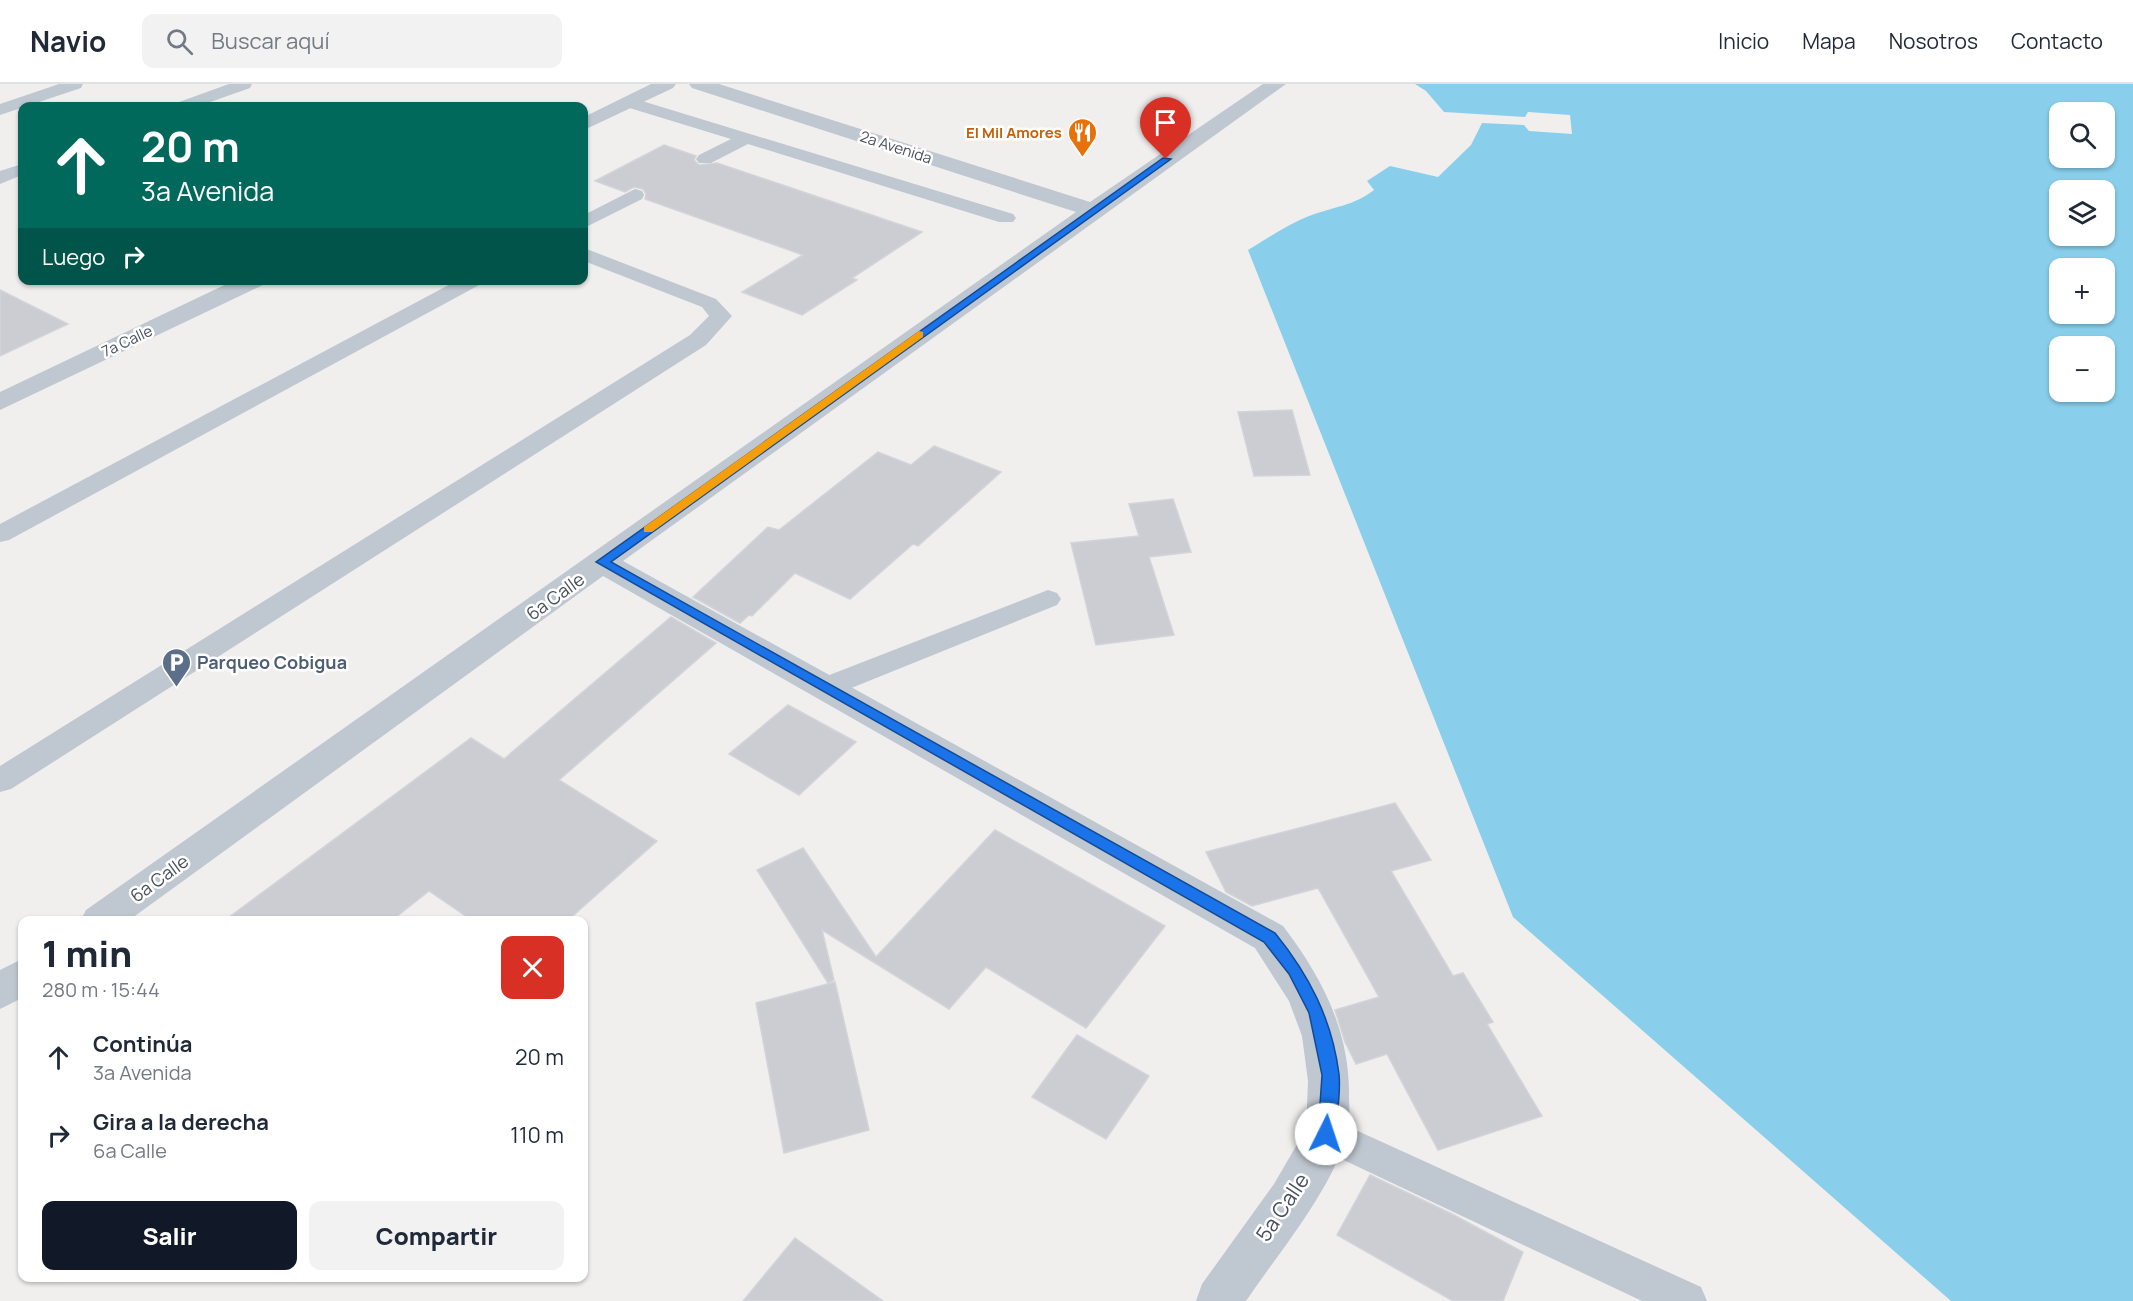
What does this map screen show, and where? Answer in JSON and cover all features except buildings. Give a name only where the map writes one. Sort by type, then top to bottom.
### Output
[{"type":"street","points":[[588,122],[666,84]]},
{"type":"street","name":"2a Avenida","points":[[699,84],[1093,210]]},
{"type":"street","name":"6a Calle","points":[[106,916],[1093,210],[1276,84]]},
{"type":"street","name":"7a Calle","points":[[0,402],[245,285]]},
{"type":"street","name":"5a Calle","points":[[602,562],[1269,938],[1294,969],[1317,1013],[1330,1075],[1326,1134],[1306,1173],[1219,1301]]},
{"type":"street","points":[[0,992],[18,979]]},
{"type":"lane","points":[[23,102],[75,84]]},
{"type":"lane","points":[[196,102],[244,84]]},
{"type":"lane","points":[[629,102],[1006,218]]},
{"type":"lane","points":[[0,110],[18,104]]},
{"type":"lane","points":[[705,159],[747,138]]},
{"type":"lane","points":[[0,178],[18,171]]},
{"type":"lane","points":[[588,220],[635,195]]},
{"type":"lane","points":[[0,781],[698,340],[721,316],[709,303],[588,257]]},
{"type":"lane","points":[[0,534],[465,285]]},
{"type":"lane","points":[[824,688],[1047,599]]},
{"type":"lane","points":[[1326,1134],[1687,1301]]},
{"type":"water","points":[[1415,84],[2133,84],[2133,1301],[1951,1301],[1513,917],[1248,250],[1301,219],[1351,203],[1366,195],[1374,190],[1367,181],[1390,166],[1438,177],[1471,145],[1482,123],[1524,125],[1529,131],[1572,134],[1570,115],[1528,112],[1525,117],[1444,112],[1426,91]]},
{"type":"slow traffic","points":[[648,529],[919,334]]},
{"type":"place","name":"El Mil Amores","points":[[1083,158]]},
{"type":"place","name":"Parqueo Cobigua","points":[[176,688]]},
{"type":"route","points":[[1166,159],[602,562],[1269,938],[1294,969],[1317,1013],[1330,1075],[1326,1134]]}]
